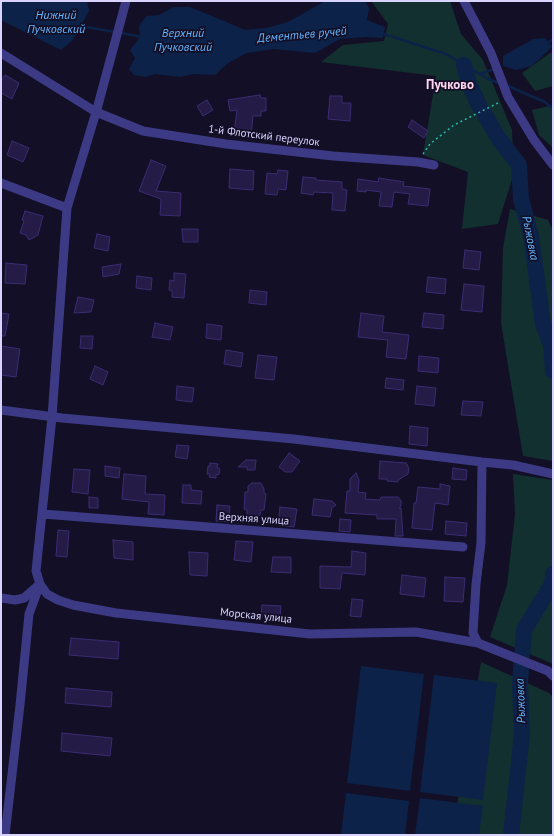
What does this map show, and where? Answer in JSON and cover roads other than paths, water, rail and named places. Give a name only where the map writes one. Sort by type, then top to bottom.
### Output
[{"type":"street","points":[[6,835],[29,614],[40,584],[36,571],[52,417],[67,208],[96,112],[126,1]]},
{"type":"street","points":[[464,1],[491,53],[508,98],[534,140],[553,164]]},
{"type":"street","name":"1-й Флотский переулок","points":[[1,53],[96,112],[143,131],[226,144],[333,156],[418,162],[434,165]]},
{"type":"street","points":[[1,183],[67,208]]},
{"type":"street","points":[[1,410],[52,417],[294,439],[513,465],[553,474]]},
{"type":"street","points":[[478,643],[473,633],[476,584],[481,543],[482,462]]},
{"type":"street","name":"Верхняя улица","points":[[43,514],[463,547]]},
{"type":"street","points":[[1,598],[15,600],[24,598],[40,584]]},
{"type":"street","name":"Морская улица","points":[[40,584],[48,594],[58,600],[73,605],[116,613],[310,634],[416,632],[478,643],[551,673]]},
{"type":"water","name":"Нижний Пучковский","points":[[1,1],[87,1],[89,11],[73,40],[61,50],[1,20]]},
{"type":"water","name":"Верхний Пучковский","points":[[325,1],[365,1],[369,8],[367,20],[385,27],[383,38],[366,37],[340,39],[315,53],[274,49],[247,53],[228,63],[215,75],[194,74],[180,77],[155,74],[145,77],[134,75],[129,69],[135,58],[130,50],[140,37],[139,26],[146,16],[159,15],[173,7],[190,7],[245,30],[266,28],[288,22]]},
{"type":"water","points":[[545,38],[552,47],[532,66],[516,70],[503,66],[503,56],[533,39]]},
{"type":"water","points":[[361,666],[424,674],[410,791],[347,783]]},
{"type":"water","points":[[434,675],[497,683],[483,800],[420,792]]},
{"type":"water","points":[[346,793],[409,801],[405,835],[341,835]]},
{"type":"water","points":[[420,798],[483,806],[479,835],[415,835]]},
{"type":"waterway","name":"Дементьев ручей","points":[[78,24],[81,26],[143,37]]},
{"type":"waterway","name":"Дементьев ручей","points":[[381,33],[446,54],[486,78],[499,83]]},
{"type":"waterway","points":[[547,43],[553,39]]},
{"type":"waterway","name":"Рыжовка","points":[[464,65],[469,84],[480,107]]},
{"type":"waterway","points":[[480,74],[494,69]]},
{"type":"waterway","name":"Дементьев ручей","points":[[508,86],[545,102],[553,109]]},
{"type":"waterway","name":"Рыжовка","points":[[485,115],[499,139],[519,165],[521,199],[531,236],[543,324],[551,345],[553,371]]},
{"type":"waterway","name":"Рыжовка","points":[[511,835],[522,734],[520,683],[524,630],[552,584],[553,574]]},
{"type":"district","name":"Пучково","points":[[450,85]]}]
